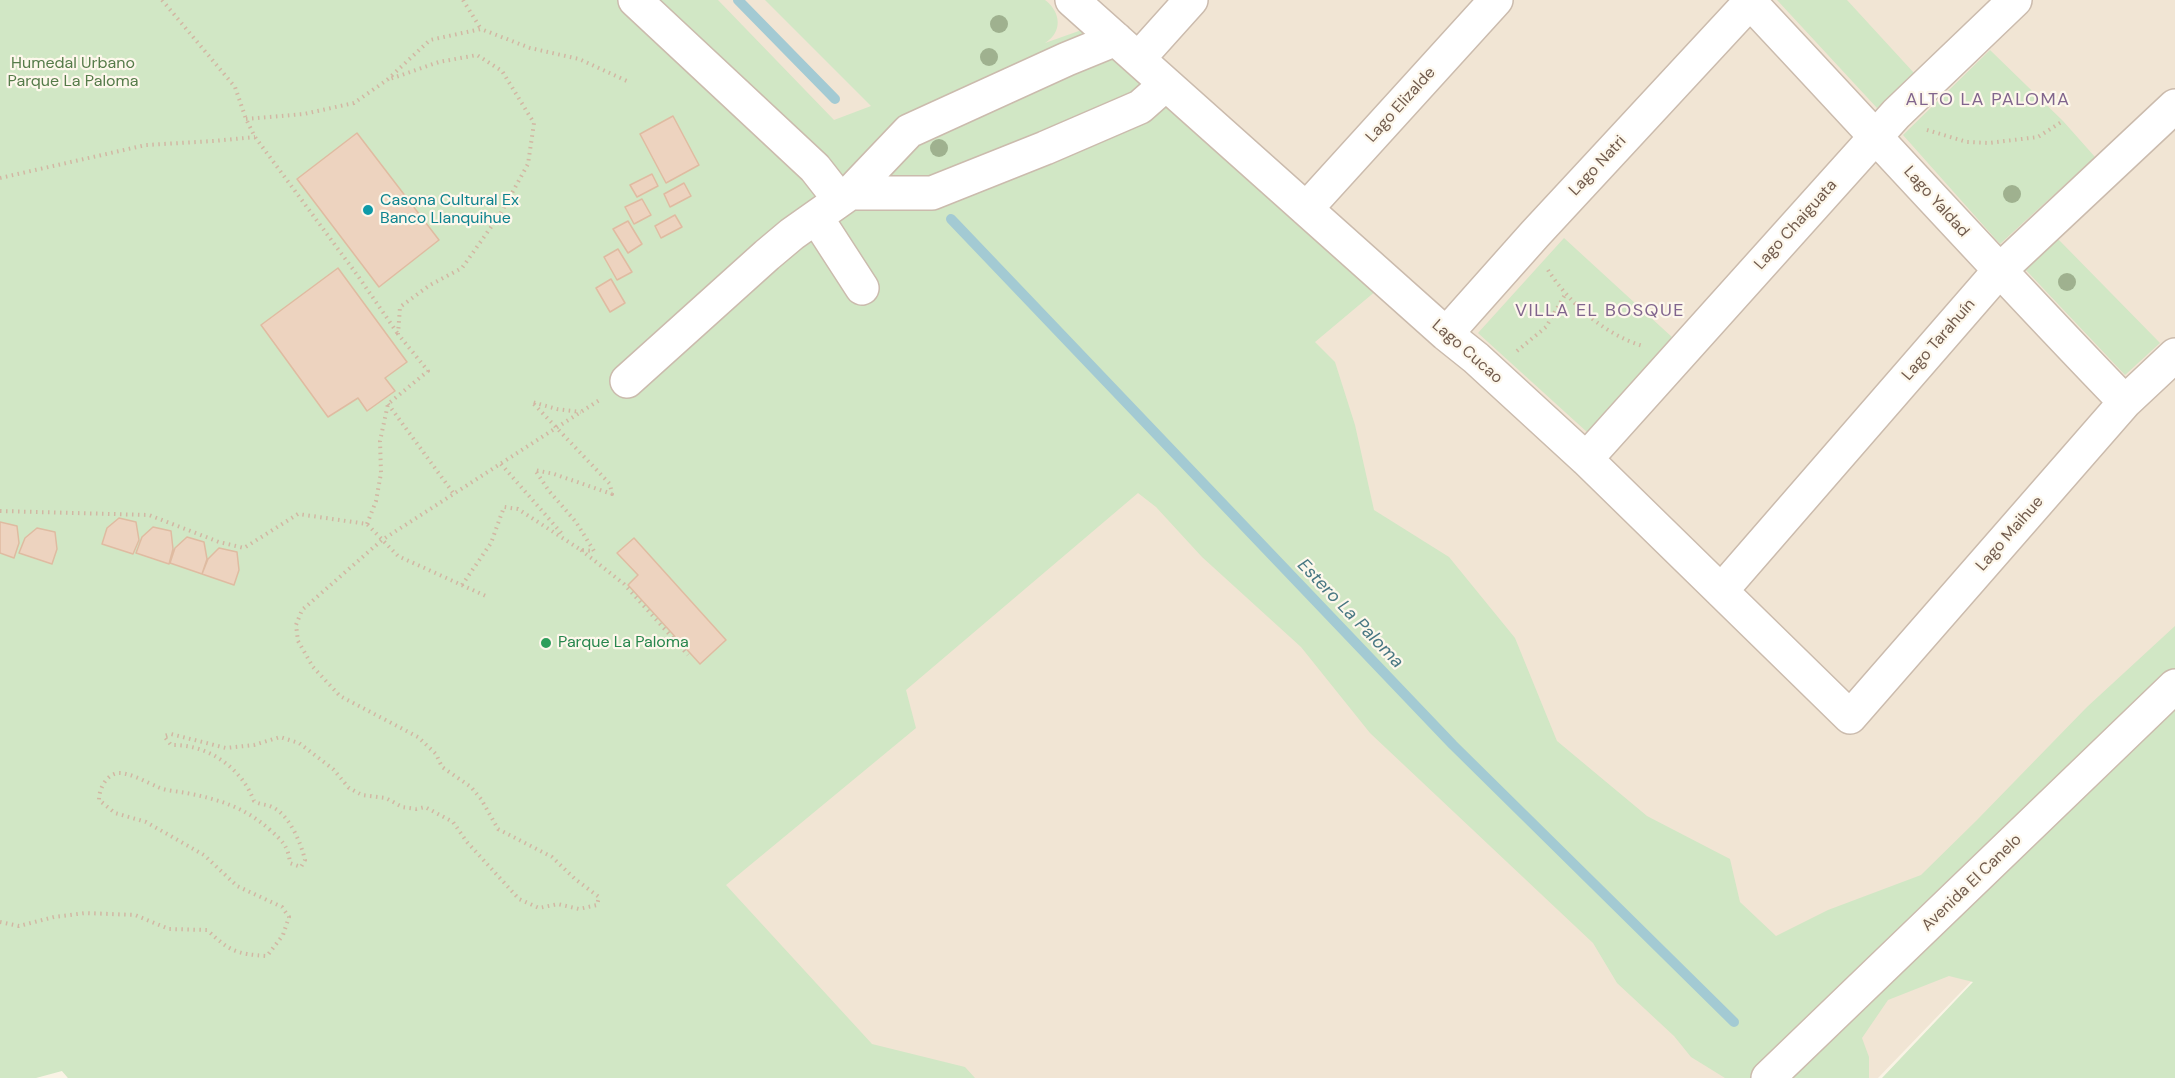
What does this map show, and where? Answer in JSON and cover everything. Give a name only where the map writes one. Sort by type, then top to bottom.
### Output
[{"type":"street","points":[[635,0],[815,168],[836,203],[862,288]]},
{"type":"street","name":"Lago Cucao","points":[[1072,0],[1446,334],[1476,358],[1586,459],[1850,717]]},
{"type":"street","points":[[627,381],[762,260],[836,203],[909,130],[1067,59],[1127,49],[1191,0]]},
{"type":"street","name":"Lago Elizalde","points":[[1306,209],[1496,0]]},
{"type":"street","name":"Lago Chaiguata","points":[[1586,459],[1886,125],[2015,0]]},
{"type":"street","name":"Lago Yaldad","points":[[1750,1],[1886,125],[1999,271],[2125,402]]},
{"type":"street","name":"Lago Natri","points":[[1446,334],[1750,1]]},
{"type":"street","points":[[836,203],[932,193],[1140,107],[1166,84]]},
{"type":"street","name":"Lago Tarahuín","points":[[1721,591],[1999,271],[2175,106]]},
{"type":"street","name":"Lago Maihue","points":[[1850,717],[2125,402],[2175,355]]},
{"type":"street","name":"Avenida El Canelo","points":[[1768,1078],[2175,686]]},
{"type":"path","points":[[162,0],[235,87],[255,137],[398,334],[428,371],[388,404],[380,441],[381,472],[376,501],[367,524]]},
{"type":"path","points":[[463,0],[481,29]]},
{"type":"path","points":[[246,119],[304,114],[354,103],[387,80],[430,40],[481,29],[530,48],[579,58],[628,82]]},
{"type":"path","points":[[387,80],[439,62],[477,56],[502,71],[534,123],[528,164],[501,213],[462,267],[430,285],[400,306],[398,334]]},
{"type":"path","points":[[1886,125],[1923,129],[1959,140],[1978,142],[2038,137],[2063,121]]},
{"type":"path","points":[[0,178],[146,146],[255,137]]},
{"type":"path","points":[[1535,234],[1542,261],[1574,302],[1598,322],[1627,341],[1678,355]]},
{"type":"path","points":[[1476,358],[1501,357],[1515,352],[1546,327],[1566,293]]},
{"type":"path","points":[[0,922],[19,926],[54,917],[85,913],[135,915],[169,929],[207,930],[227,948],[242,954],[267,956],[283,935],[289,917],[282,907],[237,886],[204,855],[146,822],[116,813],[99,800],[103,784],[109,777],[120,773],[148,781],[160,788],[217,799],[238,806],[255,817],[289,850],[290,863],[301,867],[305,860],[302,848],[288,818],[272,806],[262,806],[254,801],[249,789],[237,774],[217,757],[187,745],[171,745],[164,736],[171,734],[226,748],[254,745],[280,737],[299,743],[333,769],[349,788],[362,795],[386,798],[402,807],[416,809],[425,807],[453,822],[467,842],[519,899],[539,908],[558,904],[579,909],[597,905],[599,897],[575,879],[552,857],[498,829],[481,799],[471,787],[442,767],[436,754],[418,737],[340,696],[313,667],[298,641],[296,625],[302,610],[382,540],[557,428],[581,412],[557,409],[532,402],[544,415],[557,428],[610,484],[612,494],[536,470],[549,491],[576,522],[594,551],[581,550],[518,509],[504,507],[491,543],[462,585]]},
{"type":"path","points":[[388,404],[454,494]]},
{"type":"path","points":[[501,464],[560,534],[624,584],[687,655]]},
{"type":"path","points":[[0,511],[149,516],[219,542],[244,548],[298,514],[367,524],[398,556],[488,597]]},
{"type":"shaded area","points":[[0,0],[2175,0],[2175,770],[1878,1078],[68,1078],[62,1071]]},
{"type":"green space","name":"Parque La Paloma","points":[[0,0],[718,0],[834,120],[871,106],[765,0],[1045,0],[1054,10],[1058,22],[1055,33],[1045,43],[1093,26],[1377,290],[1315,342],[1335,362],[1355,425],[1374,510],[1449,557],[1515,638],[1557,741],[1647,816],[1730,859],[1740,902],[1776,936],[1828,910],[1921,875],[2087,707],[2175,626],[2175,1078],[1882,1078],[1973,982],[1949,976],[1888,1000],[1862,1038],[1869,1057],[1869,1078],[1725,1078],[1691,1057],[1674,1036],[1617,983],[1593,943],[1370,733],[1301,647],[1202,557],[1156,507],[1138,493],[906,690],[916,728],[726,885],[872,1044],[965,1067],[975,1078],[68,1078],[62,1071],[36,1078],[0,1078]]},
{"type":"green space","points":[[1777,0],[1847,0],[1914,73],[1877,108]]},
{"type":"green space","points":[[1990,50],[2063,121],[2095,157],[2000,244],[1903,135]]},
{"type":"green space","points":[[1564,238],[1673,338],[1587,432],[1478,333]]},
{"type":"green space","points":[[2058,239],[2160,343],[2125,375],[2024,268]]},
{"type":"building","points":[[673,116],[699,165],[666,183],[640,134]]},
{"type":"building","name":"Casona Cultural Ex Banco Llanquihue","points":[[357,133],[439,240],[379,287],[297,179]]},
{"type":"building","points":[[652,174],[658,186],[637,197],[630,185]]},
{"type":"building","points":[[684,183],[691,196],[670,207],[664,194]]},
{"type":"building","points":[[642,199],[651,215],[634,224],[625,207]]},
{"type":"building","points":[[675,215],[682,227],[661,238],[655,226]]},
{"type":"building","points":[[628,221],[642,244],[628,253],[613,229]]},
{"type":"building","points":[[618,249],[632,272],[617,280],[604,257]]},
{"type":"building","points":[[338,268],[407,362],[385,378],[395,391],[367,411],[358,398],[328,417],[261,325]]},
{"type":"building","points":[[611,279],[625,303],[610,312],[596,288]]},
{"type":"building","points":[[119,518],[136,522],[139,540],[133,554],[102,544],[107,528]]},
{"type":"building","points":[[0,522],[17,526],[19,543],[14,558],[0,553]]},
{"type":"building","points":[[153,527],[171,531],[173,549],[169,564],[136,553],[142,537]]},
{"type":"building","points":[[37,528],[55,532],[57,549],[52,564],[19,553],[25,538]]},
{"type":"building","points":[[187,537],[204,542],[207,559],[202,574],[170,563],[175,548]]},
{"type":"building","points":[[634,538],[726,640],[700,664],[628,585],[638,575],[617,553]]},
{"type":"building","points":[[219,548],[237,552],[239,570],[234,585],[202,574],[208,559]]},
{"type":"waterway","name":"Estero La Paloma","points":[[738,0],[835,99]]},
{"type":"waterway","name":"Estero La Paloma","points":[[951,219],[1453,745],[1734,1022]]},
{"type":"place","name":"Casona Cultural Ex Banco Llanquihue","points":[[368,210]]},
{"type":"place","name":"Parque La Paloma","points":[[546,643]]},
{"type":"district","name":"ALTO LA PALOMA","points":[[1988,100]]},
{"type":"district","name":"VILLA EL BOSQUE","points":[[1600,311]]},
{"type":"park label","name":"Humedal Urbano Parque La Paloma","points":[[73,73]]}]
